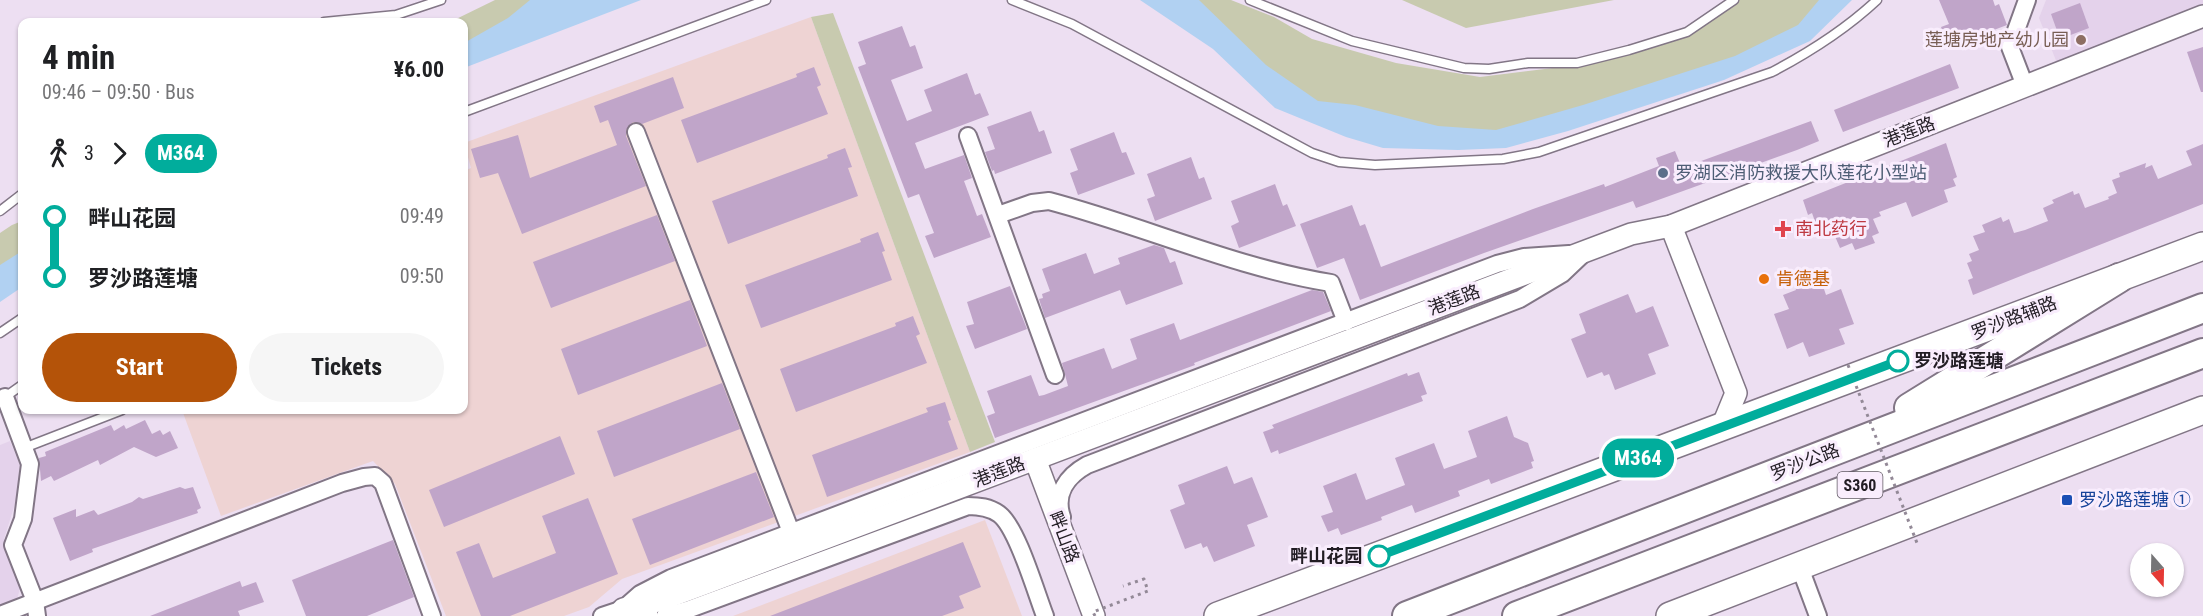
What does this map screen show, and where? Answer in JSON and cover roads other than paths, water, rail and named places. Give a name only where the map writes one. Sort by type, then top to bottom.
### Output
[{"type":"highway","points":[[1848,446],[2119,279]]},
{"type":"highway","name":"罗沙公路","points":[[1407,616],[2203,308]]},
{"type":"highway","name":"S360","points":[[1529,613],[2203,353]]},
{"type":"main road","name":"罗沙路辅路","points":[[1218,616],[2203,246]]},
{"type":"main road","points":[[1670,616],[2203,410]]},
{"type":"street","points":[[2025,86],[2010,47],[2027,0]]},
{"type":"street","name":"港莲路","points":[[624,612],[704,584],[1631,234],[1671,226],[2203,16]]},
{"type":"street","points":[[636,132],[791,532]]},
{"type":"street","points":[[968,136],[1055,375]]},
{"type":"street","points":[[998,215],[1032,203],[1049,201],[1251,266],[1331,283],[1346,322]]},
{"type":"street","points":[[1671,226],[1736,393],[1722,427]]},
{"type":"street","points":[[624,612],[630,601],[654,585],[1497,264],[1524,257],[1587,251]]},
{"type":"street","points":[[1096,616],[1060,510],[1060,498],[1064,486],[1079,470],[1107,456],[1520,299],[1562,274],[1587,251]]},
{"type":"street","points":[[1736,393],[1775,407]]},
{"type":"street","points":[[5,397],[30,464],[23,519],[13,545],[36,609]]},
{"type":"street","name":"畔山路","points":[[1035,459],[1096,616]]},
{"type":"street","points":[[0,615],[36,609],[342,483],[375,476],[383,483],[432,616]]},
{"type":"street","points":[[665,616],[687,610],[968,506],[990,509],[1005,520],[1015,537],[1045,616]]},
{"type":"street","points":[[1799,566],[1818,616]]},
{"type":"street","points":[[602,616],[624,612],[650,616]]},
{"type":"lane","points":[[365,18],[396,15],[441,0]]},
{"type":"lane","points":[[468,111],[766,0]]},
{"type":"lane","points":[[1012,0],[1072,24],[1312,153],[1339,162],[1375,165],[1503,159],[1539,152],[1772,72],[1800,57],[1843,28],[1877,0]]},
{"type":"lane","points":[[1250,0],[1352,41],[1464,68],[1489,69],[1528,63],[1577,63],[1629,50],[1688,32],[1734,0]]},
{"type":"lane","points":[[0,211],[18,197]]},
{"type":"lane","points":[[0,333],[18,321]]},
{"type":"lane","points":[[5,397],[18,388]]},
{"type":"lane","points":[[24,448],[112,414]]},
{"type":"water","points":[[530,0],[641,0],[468,66],[468,41],[508,18]]},
{"type":"water","points":[[1140,0],[1199,0],[1266,65],[1318,101],[1355,105],[1438,126],[1496,130],[1583,105],[1735,56],[1798,25],[1819,0],[1852,0],[1810,41],[1724,80],[1568,131],[1506,148],[1458,150],[1383,148],[1346,137],[1275,108],[1213,49]]},
{"type":"water","points":[[18,254],[18,290],[0,302],[0,265]]},
{"type":"place","name":"莲塘房地产幼儿园","points":[[2081,40]]},
{"type":"place","name":"罗湖区消防救援大队莲花小型站","points":[[1663,173]]},
{"type":"place","name":"南北药行","points":[[1783,229]]},
{"type":"place","name":"肯德基","points":[[1764,279]]},
{"type":"place","name":"罗沙路莲塘","points":[[1898,361]]},
{"type":"place","name":"罗沙路莲塘 ①","points":[[2067,500]]},
{"type":"place","name":"畔山花园","points":[[1379,556]]}]
